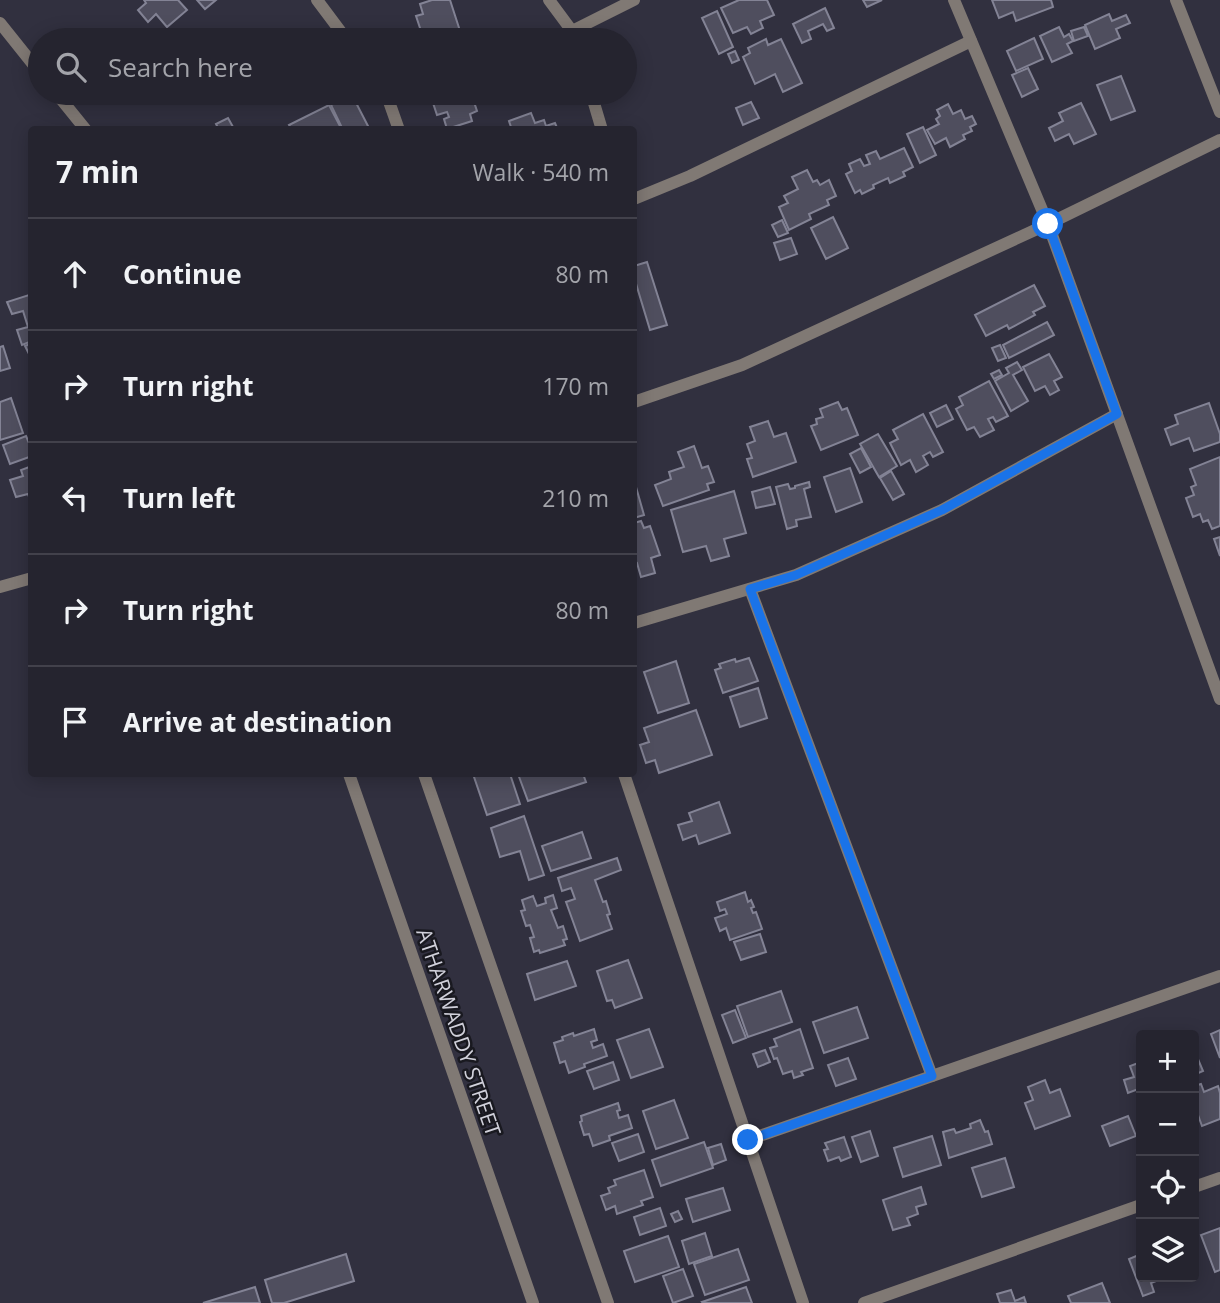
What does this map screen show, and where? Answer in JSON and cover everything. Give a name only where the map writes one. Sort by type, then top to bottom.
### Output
[{"type":"street","points":[[317,0],[338,28]]},
{"type":"street","points":[[549,0],[568,28]]},
{"type":"street","points":[[587,28],[634,0]]},
{"type":"street","points":[[954,0],[1048,224],[1220,699]]},
{"type":"street","points":[[1176,0],[1220,113]]},
{"type":"street","points":[[0,23],[28,58]]},
{"type":"street","points":[[637,198],[690,176],[971,41]]},
{"type":"street","points":[[66,105],[83,126]]},
{"type":"street","points":[[390,105],[398,126]]},
{"type":"street","points":[[595,105],[601,126]]},
{"type":"street","points":[[637,401],[742,365],[1048,224],[1220,140]]},
{"type":"street","points":[[637,622],[796,575],[942,510],[1117,414]]},
{"type":"street","points":[[0,587],[28,579]]},
{"type":"street","points":[[750,589],[932,1076]]},
{"type":"street","name":"ATHARWADDY STREET","points":[[350,777],[533,1303]]},
{"type":"street","points":[[425,777],[608,1303]]},
{"type":"street","points":[[625,777],[803,1303]]},
{"type":"street","points":[[748,1140],[1220,976]]},
{"type":"street","points":[[1199,1185],[1220,1178]]},
{"type":"street","points":[[864,1303],[1136,1207]]},
{"type":"building","points":[[144,0],[178,0],[187,10],[167,27],[156,14],[148,22],[138,10],[146,3]]},
{"type":"building","points":[[197,0],[216,0],[205,9]]},
{"type":"building","points":[[432,0],[450,0],[459,28],[420,28],[416,16],[423,14],[420,4]]},
{"type":"building","points":[[739,0],[767,0],[774,15],[760,21],[763,28],[751,34],[747,27],[733,33],[721,8]]},
{"type":"building","points":[[863,0],[882,0],[867,7]]},
{"type":"building","points":[[992,0],[1051,0],[1053,7],[1016,21],[1013,12],[999,18]]},
{"type":"building","points":[[825,8],[834,28],[827,31],[823,24],[808,31],[811,39],[802,43],[793,24]]},
{"type":"building","points":[[717,11],[733,47],[719,54],[702,18]]},
{"type":"building","points":[[1109,14],[1112,21],[1126,15],[1130,23],[1116,29],[1120,38],[1095,49],[1085,25]]},
{"type":"building","points":[[1059,27],[1064,37],[1069,34],[1073,41],[1067,44],[1072,53],[1052,62],[1040,36]]},
{"type":"building","points":[[1084,27],[1088,36],[1074,41],[1071,31]]},
{"type":"building","points":[[1034,38],[1043,59],[1016,71],[1007,51]]},
{"type":"building","points":[[766,39],[768,45],[781,39],[802,83],[783,92],[775,74],[755,84],[743,57],[750,53],[748,48]]},
{"type":"building","points":[[735,51],[739,60],[732,63],[728,54]]},
{"type":"building","points":[[1028,68],[1038,89],[1022,97],[1012,75]]},
{"type":"building","points":[[1121,76],[1135,111],[1111,120],[1097,85]]},
{"type":"building","points":[[751,102],[759,118],[743,125],[736,108]]},
{"type":"building","points":[[1081,103],[1096,134],[1074,144],[1069,134],[1055,141],[1049,128],[1063,121],[1059,113]]},
{"type":"building","points":[[948,104],[953,114],[961,110],[965,119],[972,116],[976,124],[970,127],[972,131],[963,135],[965,139],[950,147],[946,138],[935,144],[927,130],[939,124],[936,119],[940,116],[937,110]]},
{"type":"building","points":[[329,105],[340,126],[290,126]]},
{"type":"building","points":[[331,105],[357,105],[368,126],[341,126]]},
{"type":"building","points":[[434,105],[475,105],[477,111],[470,114],[472,121],[456,126],[446,126],[444,119],[449,117],[447,112],[437,115]]},
{"type":"building","points":[[531,113],[535,123],[544,120],[546,126],[511,126],[509,121]]},
{"type":"building","points":[[228,118],[232,126],[217,126],[216,124]]},
{"type":"building","points":[[923,127],[936,155],[920,163],[907,134]]},
{"type":"building","points":[[904,148],[913,167],[903,172],[905,176],[890,183],[888,178],[862,194],[860,190],[855,193],[846,174],[852,171],[849,164],[860,159],[864,166],[870,164],[866,155],[876,151],[880,159]]},
{"type":"building","points":[[807,170],[813,182],[817,180],[820,185],[829,180],[836,196],[827,200],[829,205],[809,214],[811,219],[789,230],[779,207],[788,203],[784,196],[798,189],[792,177]]},
{"type":"building","points":[[833,217],[848,248],[826,259],[811,228]]},
{"type":"building","points":[[782,220],[788,233],[778,237],[772,225]]},
{"type":"building","points":[[791,238],[797,254],[780,260],[774,243]]},
{"type":"building","points":[[647,262],[667,325],[650,330],[637,287],[637,265]]},
{"type":"building","points":[[1034,285],[1045,306],[1033,312],[1035,315],[1009,329],[1007,325],[986,336],[975,315]]},
{"type":"building","points":[[28,295],[28,327],[23,311],[12,314],[7,302]]},
{"type":"building","points":[[1047,322],[1054,335],[1009,358],[1003,345]]},
{"type":"building","points":[[28,327],[28,343],[22,345],[17,330]]},
{"type":"building","points":[[1000,345],[1006,358],[998,361],[992,348]]},
{"type":"building","points":[[3,346],[10,368],[0,371],[0,347]]},
{"type":"building","points":[[1049,354],[1062,377],[1054,381],[1059,390],[1050,395],[1045,386],[1035,391],[1023,367]]},
{"type":"building","points":[[1017,362],[1022,370],[1013,375],[1028,401],[1011,411],[995,381],[1009,373],[1006,368]]},
{"type":"building","points":[[999,370],[1002,375],[994,379],[991,374]]},
{"type":"building","points":[[989,381],[1008,416],[996,422],[993,417],[988,419],[994,430],[980,437],[974,427],[967,430],[956,409],[963,405],[959,397]]},
{"type":"building","points":[[11,398],[23,433],[0,440],[0,402]]},
{"type":"building","points":[[838,402],[842,410],[847,408],[858,435],[821,450],[811,426],[817,424],[816,419],[823,417],[820,409]]},
{"type":"building","points":[[1209,403],[1220,434],[1220,442],[1194,451],[1189,438],[1171,445],[1165,429],[1178,424],[1175,415]]},
{"type":"building","points":[[946,405],[953,419],[937,427],[930,413]]},
{"type":"building","points":[[923,414],[943,452],[933,457],[930,452],[923,456],[928,465],[916,472],[910,460],[901,465],[890,443],[898,439],[893,430]]},
{"type":"building","points":[[768,421],[774,437],[786,433],[796,462],[753,477],[747,459],[752,458],[747,444],[755,441],[750,427]]},
{"type":"building","points":[[878,434],[897,466],[879,477],[860,444]]},
{"type":"building","points":[[26,436],[28,457],[10,464],[3,445]]},
{"type":"building","points":[[694,446],[702,468],[708,466],[714,482],[707,484],[709,490],[663,506],[655,485],[671,479],[669,472],[684,467],[678,452]]},
{"type":"building","points":[[861,448],[871,467],[860,473],[850,454]]},
{"type":"building","points":[[1220,457],[1220,526],[1212,529],[1208,520],[1203,522],[1200,514],[1193,517],[1186,498],[1194,495],[1191,487],[1196,485],[1190,469]]},
{"type":"building","points":[[28,467],[28,494],[16,497],[10,480],[23,476],[21,470]]},
{"type":"building","points":[[850,468],[862,502],[836,512],[824,477]]},
{"type":"building","points":[[891,471],[904,494],[893,500],[880,478]]},
{"type":"building","points":[[809,482],[810,487],[804,489],[811,517],[796,520],[797,526],[787,529],[776,487],[788,484],[790,489]]},
{"type":"building","points":[[770,487],[775,504],[756,508],[752,492]]},
{"type":"building","points":[[637,490],[644,515],[637,517]]},
{"type":"building","points":[[734,491],[746,533],[724,539],[729,556],[711,561],[706,546],[683,552],[671,510]]},
{"type":"building","points":[[641,521],[644,528],[650,526],[660,555],[651,558],[655,573],[641,577],[637,563],[637,522]]},
{"type":"building","points":[[1220,537],[1220,556],[1214,539]]},
{"type":"building","points":[[749,658],[758,681],[723,693],[715,670],[721,668],[719,664]]},
{"type":"building","points":[[676,661],[689,703],[658,713],[644,672]]},
{"type":"building","points":[[758,688],[767,718],[740,727],[730,697]]},
{"type":"building","points":[[696,710],[712,755],[659,773],[655,760],[646,763],[640,745],[649,742],[644,728]]},
{"type":"building","points":[[474,777],[511,777],[520,804],[487,815]]},
{"type":"building","points":[[519,777],[584,777],[586,782],[528,801]]},
{"type":"building","points":[[719,802],[730,833],[699,844],[696,835],[683,840],[678,825],[692,821],[689,813]]},
{"type":"building","points":[[524,816],[544,875],[529,880],[520,851],[500,857],[491,828]]},
{"type":"building","points":[[582,832],[591,858],[551,871],[542,846]]},
{"type":"building","points":[[617,858],[621,870],[595,880],[603,902],[606,901],[612,929],[580,941],[566,902],[575,899],[571,888],[562,891],[558,878]]},
{"type":"building","points":[[745,892],[748,902],[751,900],[754,907],[751,908],[753,913],[756,912],[762,929],[730,940],[726,928],[720,931],[715,918],[727,914],[725,909],[720,911],[717,902]]},
{"type":"building","points":[[553,895],[557,908],[551,910],[558,928],[563,926],[567,939],[563,940],[565,945],[540,953],[539,950],[534,952],[530,938],[534,937],[530,925],[526,926],[521,911],[525,910],[522,900],[533,896],[537,906],[546,903],[545,898]]},
{"type":"building","points":[[760,934],[766,952],[741,960],[734,942]]},
{"type":"building","points":[[628,960],[642,998],[615,1008],[612,1000],[607,1001],[597,971]]},
{"type":"building","points":[[567,961],[576,986],[535,1000],[527,974]]},
{"type":"building","points":[[781,991],[792,1022],[748,1037],[737,1006]]},
{"type":"building","points":[[857,1007],[868,1038],[824,1053],[813,1022]]},
{"type":"building","points":[[735,1010],[746,1038],[733,1043],[722,1015]]},
{"type":"building","points":[[594,1029],[597,1040],[591,1042],[593,1048],[603,1044],[607,1056],[569,1073],[565,1061],[560,1063],[554,1043],[573,1033],[574,1036]]},
{"type":"building","points":[[649,1029],[663,1067],[631,1078],[617,1040]]},
{"type":"building","points":[[800,1029],[813,1068],[794,1078],[792,1071],[783,1074],[770,1048],[777,1046],[774,1039]]},
{"type":"building","points":[[1220,1030],[1220,1058],[1211,1034]]},
{"type":"building","points":[[765,1050],[770,1062],[758,1067],[753,1054]]},
{"type":"building","points":[[848,1058],[856,1079],[836,1086],[828,1065]]},
{"type":"building","points":[[613,1062],[619,1080],[594,1089],[587,1071]]},
{"type":"building","points":[[1136,1064],[1136,1090],[1128,1093],[1124,1080],[1134,1077],[1130,1066]]},
{"type":"building","points":[[1045,1080],[1050,1093],[1060,1089],[1070,1116],[1035,1129],[1025,1103],[1033,1100],[1028,1087]]},
{"type":"building","points":[[1199,1085],[1204,1092],[1218,1086],[1220,1093],[1220,1119],[1202,1126],[1199,1118]]},
{"type":"building","points":[[674,1100],[688,1138],[656,1149],[643,1111]]},
{"type":"building","points":[[618,1103],[619,1118],[628,1115],[632,1128],[609,1136],[610,1140],[593,1146],[589,1134],[584,1135],[581,1116]]},
{"type":"building","points":[[1128,1116],[1136,1136],[1110,1146],[1102,1126]]},
{"type":"building","points":[[980,1120],[985,1132],[988,1131],[992,1144],[949,1158],[943,1132],[954,1129],[956,1133],[971,1128],[970,1124]]},
{"type":"building","points":[[870,1131],[878,1156],[861,1162],[852,1137]]},
{"type":"building","points":[[638,1134],[644,1152],[619,1161],[612,1143]]},
{"type":"building","points":[[932,1136],[941,1165],[903,1177],[894,1148]]},
{"type":"building","points":[[844,1137],[851,1157],[841,1161],[839,1157],[828,1161],[824,1150],[828,1149],[825,1143]]},
{"type":"building","points":[[704,1142],[713,1168],[661,1186],[652,1160]]},
{"type":"building","points":[[721,1144],[726,1160],[713,1165],[708,1148]]},
{"type":"building","points":[[1005,1158],[1014,1187],[982,1197],[972,1168]]},
{"type":"building","points":[[644,1170],[653,1197],[641,1201],[643,1205],[617,1214],[615,1206],[606,1210],[601,1196],[610,1193],[608,1188],[616,1185],[614,1180]]},
{"type":"building","points":[[921,1187],[926,1204],[916,1207],[918,1214],[907,1218],[910,1225],[893,1230],[883,1200]]},
{"type":"building","points":[[723,1188],[730,1210],[693,1222],[686,1199]]},
{"type":"building","points":[[660,1208],[666,1226],[640,1235],[634,1217]]},
{"type":"building","points":[[678,1211],[682,1219],[675,1222],[671,1214]]},
{"type":"building","points":[[1220,1228],[1220,1270],[1215,1272],[1201,1235]]},
{"type":"building","points":[[705,1233],[712,1256],[689,1264],[682,1241]]},
{"type":"building","points":[[668,1236],[679,1267],[635,1282],[624,1251]]},
{"type":"building","points":[[738,1249],[749,1280],[705,1295],[694,1264]]},
{"type":"building","points":[[346,1254],[354,1281],[284,1303],[272,1303],[265,1280]]},
{"type":"building","points":[[1136,1256],[1136,1278],[1129,1259]]},
{"type":"building","points":[[683,1269],[693,1296],[673,1303],[663,1276]]},
{"type":"building","points":[[1138,1282],[1154,1282],[1151,1283],[1154,1292],[1143,1296]]},
{"type":"building","points":[[1102,1283],[1110,1303],[1071,1303],[1068,1296]]},
{"type":"building","points":[[255,1287],[260,1303],[203,1303]]},
{"type":"building","points":[[746,1287],[752,1303],[702,1302]]},
{"type":"building","points":[[1011,1290],[1015,1301],[1024,1297],[1026,1303],[1000,1303],[997,1294]]},
{"type":"route","points":[[748,1140],[932,1076],[750,589],[796,575],[942,510],[1117,414],[1048,224]]}]
